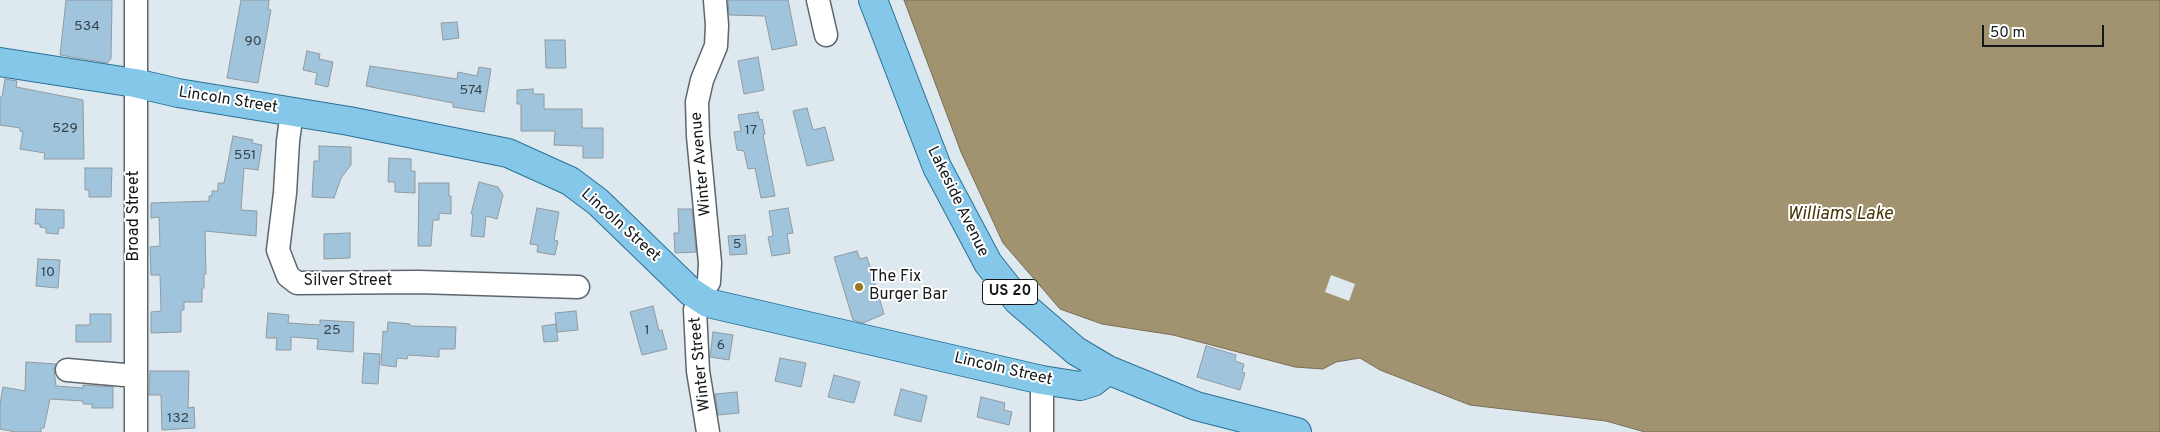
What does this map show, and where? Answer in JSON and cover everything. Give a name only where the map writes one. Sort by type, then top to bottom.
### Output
[{"type":"main road","name":"Lakeside Avenue","points":[[872,0],[937,167],[962,218],[988,263],[1012,295],[1035,318],[1076,351],[1108,370],[1196,406],[1297,432]]},
{"type":"main road","name":"Lincoln Street","points":[[0,62],[135,83],[178,93],[349,121],[495,149],[544,168],[570,181],[598,202],[691,292],[708,303],[1042,380],[1080,386],[1093,382],[1108,370]]},
{"type":"street","name":"Broad Street","points":[[136,0],[136,432]]},
{"type":"street","name":"Winter Avenue","points":[[699,297],[709,282],[710,263],[698,136],[697,102],[702,80],[716,46],[715,0]]},
{"type":"street","points":[[818,0],[826,35]]},
{"type":"street","name":"Silver Street","points":[[292,112],[278,250],[288,276],[297,283],[419,282],[578,287]]},
{"type":"street","name":"Winter Street","points":[[699,297],[695,310],[698,371],[708,432]]},
{"type":"street","points":[[67,370],[136,376]]},
{"type":"street","points":[[1042,380],[1042,432]]},
{"type":"water","name":"Williams Lake","points":[[904,0],[2160,0],[2160,432],[1645,432],[1606,421],[1470,405],[1380,370],[1360,358],[1336,362],[1323,369],[1295,367],[1173,335],[1102,324],[1060,309],[1003,243],[961,152]]},
{"type":"pier","points":[[1331,275],[1355,284],[1349,301],[1325,292]]},
{"type":"building","points":[[66,0],[112,0],[111,59],[107,63],[60,55]]},
{"type":"building","points":[[241,0],[269,0],[268,9],[271,10],[258,83],[227,78]]},
{"type":"building","points":[[728,0],[788,0],[797,45],[772,50],[765,16],[729,15]]},
{"type":"building","points":[[457,22],[459,38],[443,40],[441,23]]},
{"type":"building","points":[[545,40],[565,40],[566,68],[546,68]]},
{"type":"building","points":[[307,51],[320,54],[319,59],[333,62],[328,87],[315,84],[317,73],[303,70]]},
{"type":"building","points":[[758,57],[764,90],[744,94],[738,61]]},
{"type":"building","points":[[370,66],[457,79],[458,72],[477,76],[479,67],[491,69],[484,112],[453,107],[453,103],[366,86]]},
{"type":"building","points":[[5,79],[17,81],[16,87],[83,100],[84,159],[44,159],[45,153],[20,149],[23,132],[20,131],[20,128],[0,125],[0,97],[2,97]]},
{"type":"building","points":[[533,89],[533,94],[544,94],[544,109],[582,109],[582,128],[603,128],[603,158],[583,158],[583,146],[554,145],[555,131],[521,131],[521,104],[517,104],[517,90]]},
{"type":"building","points":[[807,108],[813,130],[825,127],[834,160],[807,166],[793,111]]},
{"type":"building","points":[[758,112],[760,120],[762,119],[765,134],[763,135],[775,196],[761,198],[755,168],[748,169],[744,151],[737,150],[734,132],[741,131],[738,115]]},
{"type":"building","points":[[233,136],[253,140],[252,143],[262,145],[258,170],[244,168],[241,210],[257,211],[256,236],[205,231],[206,274],[204,274],[204,288],[202,288],[202,302],[184,302],[184,310],[181,310],[181,332],[151,333],[151,312],[161,311],[160,275],[151,275],[150,247],[160,246],[159,217],[151,218],[151,203],[209,201],[212,191],[218,191],[218,183],[224,183]]},
{"type":"building","points":[[319,146],[351,147],[351,165],[341,178],[334,198],[312,197],[314,161],[319,161]]},
{"type":"building","points":[[389,158],[411,159],[411,171],[415,171],[415,193],[395,192],[395,182],[388,182]]},
{"type":"building","points":[[85,168],[112,168],[111,197],[89,197],[89,190],[85,190]]},
{"type":"building","points":[[479,182],[498,187],[503,195],[497,219],[486,216],[484,237],[471,236],[473,214],[471,214]]},
{"type":"building","points":[[419,183],[449,183],[451,214],[439,213],[439,220],[433,220],[431,246],[418,246]]},
{"type":"building","points":[[537,208],[559,212],[554,240],[558,241],[555,255],[537,252],[538,245],[530,244]]},
{"type":"building","points":[[788,208],[793,233],[787,234],[790,253],[772,256],[768,237],[773,236],[769,211]]},
{"type":"building","points":[[36,209],[64,210],[64,228],[59,228],[58,234],[46,233],[46,228],[40,227],[40,224],[35,224]]},
{"type":"building","points":[[678,209],[692,209],[696,252],[675,253],[674,233],[679,233]]},
{"type":"building","points":[[350,233],[350,258],[324,259],[324,234]]},
{"type":"building","points":[[745,235],[747,254],[730,255],[728,236]]},
{"type":"building","name":"The Fix Burger Bar","points":[[857,251],[860,259],[867,257],[884,314],[863,323],[853,320],[834,257]]},
{"type":"building","points":[[38,259],[60,260],[58,288],[36,286]]},
{"type":"building","points":[[653,306],[659,331],[662,330],[667,349],[642,355],[630,312]]},
{"type":"building","points":[[576,311],[578,330],[557,332],[555,313]]},
{"type":"building","points":[[268,313],[289,315],[288,323],[320,325],[320,320],[354,322],[353,352],[317,349],[318,339],[291,337],[291,350],[276,350],[277,338],[266,338]]},
{"type":"building","points":[[90,314],[111,314],[111,342],[76,342],[76,325],[90,325]]},
{"type":"building","points":[[388,322],[410,324],[410,326],[456,327],[455,349],[439,349],[439,357],[408,355],[407,359],[397,358],[396,367],[381,365],[383,331],[387,332]]},
{"type":"building","points":[[556,324],[558,341],[544,342],[542,326]]},
{"type":"building","points":[[713,332],[733,335],[729,360],[710,357]]},
{"type":"building","points":[[1206,346],[1236,355],[1235,361],[1244,364],[1242,372],[1245,373],[1240,390],[1197,377]]},
{"type":"building","points":[[364,353],[380,354],[378,384],[362,383]]},
{"type":"building","points":[[780,358],[806,363],[801,387],[775,381]]},
{"type":"building","points":[[26,362],[56,364],[54,369],[56,386],[83,388],[83,385],[113,387],[113,408],[92,408],[92,404],[83,404],[83,401],[50,399],[44,428],[41,428],[41,432],[16,432],[0,429],[0,404],[3,387],[25,391]]},
{"type":"building","points":[[150,371],[189,371],[188,408],[194,407],[195,428],[162,430],[161,395],[149,395]]},
{"type":"building","points":[[834,375],[860,382],[854,403],[828,397]]},
{"type":"building","points":[[901,389],[927,396],[921,422],[894,415]]},
{"type":"building","points":[[737,392],[739,413],[718,415],[715,394]]},
{"type":"building","points":[[981,397],[1005,403],[1004,410],[1012,412],[1009,425],[977,417]]},
{"type":"place","name":"The Fix Burger Bar","points":[[859,287]]}]
